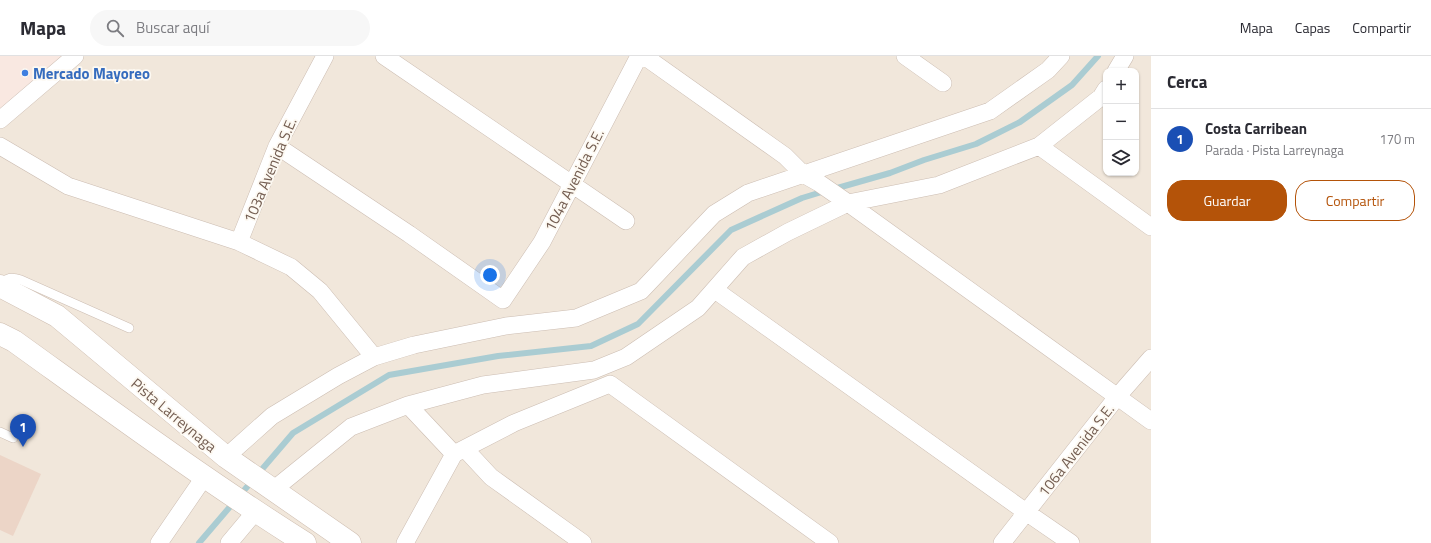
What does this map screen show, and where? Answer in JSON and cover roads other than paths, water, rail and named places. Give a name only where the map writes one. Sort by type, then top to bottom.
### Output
[{"type":"main road","name":"Pista Larreynaga","points":[[0,286],[57,316],[229,460],[350,543]]},
{"type":"main road","name":"Pista Larreynaga","points":[[0,334],[14,341],[147,437],[305,543]]},
{"type":"street","points":[[0,120],[75,56]]},
{"type":"street","name":"103a Avenida S.E.","points":[[239,242],[277,146],[325,56]]},
{"type":"street","points":[[384,56],[573,183],[626,221]]},
{"type":"street","name":"104a Avenida S.E.","points":[[277,146],[409,234],[503,300],[542,242],[639,56]]},
{"type":"street","points":[[644,56],[785,156],[803,174],[826,187],[1151,421]]},
{"type":"street","points":[[906,56],[943,83]]},
{"type":"street","points":[[229,460],[272,416],[338,376],[374,357],[414,345],[506,326],[576,318],[641,291],[714,214],[748,193],[990,110],[1048,70],[1062,56]]},
{"type":"street","points":[[1118,68],[1125,56]]},
{"type":"street","points":[[271,489],[351,427],[408,405],[483,385],[594,370],[626,357],[698,308],[743,257],[788,232],[848,203],[939,185],[1039,146],[1103,95]]},
{"type":"street","points":[[0,146],[68,186],[239,242],[291,267],[320,291],[374,357]]},
{"type":"street","points":[[1039,146],[1151,227]]},
{"type":"street","points":[[715,290],[1071,543]]},
{"type":"street","points":[[405,543],[460,452],[514,423],[610,384],[626,357]]},
{"type":"street","name":"106a Avenida S.E.","points":[[1002,543],[1117,397],[1151,358]]},
{"type":"street","points":[[610,384],[830,543]]},
{"type":"street","points":[[408,405],[460,452],[491,477],[583,543]]},
{"type":"street","points":[[159,543],[210,479]]},
{"type":"street","points":[[229,543],[254,510]]},
{"type":"lane","points":[[0,286],[9,278],[15,278],[129,328]]},
{"type":"lane","points":[[0,432],[13,438]]},
{"type":"waterway","points":[[834,189],[890,173],[924,160],[976,144],[1020,122],[1072,85],[1098,56]]},
{"type":"waterway","points":[[199,543],[293,433],[389,375],[498,356],[591,346],[638,324],[731,230],[802,198],[825,191]]},
{"type":"place","name":"Mercado Mayoreo","points":[[25,73]]},
{"type":"place","name":"Costa Carribean","points":[[23,447]]}]
